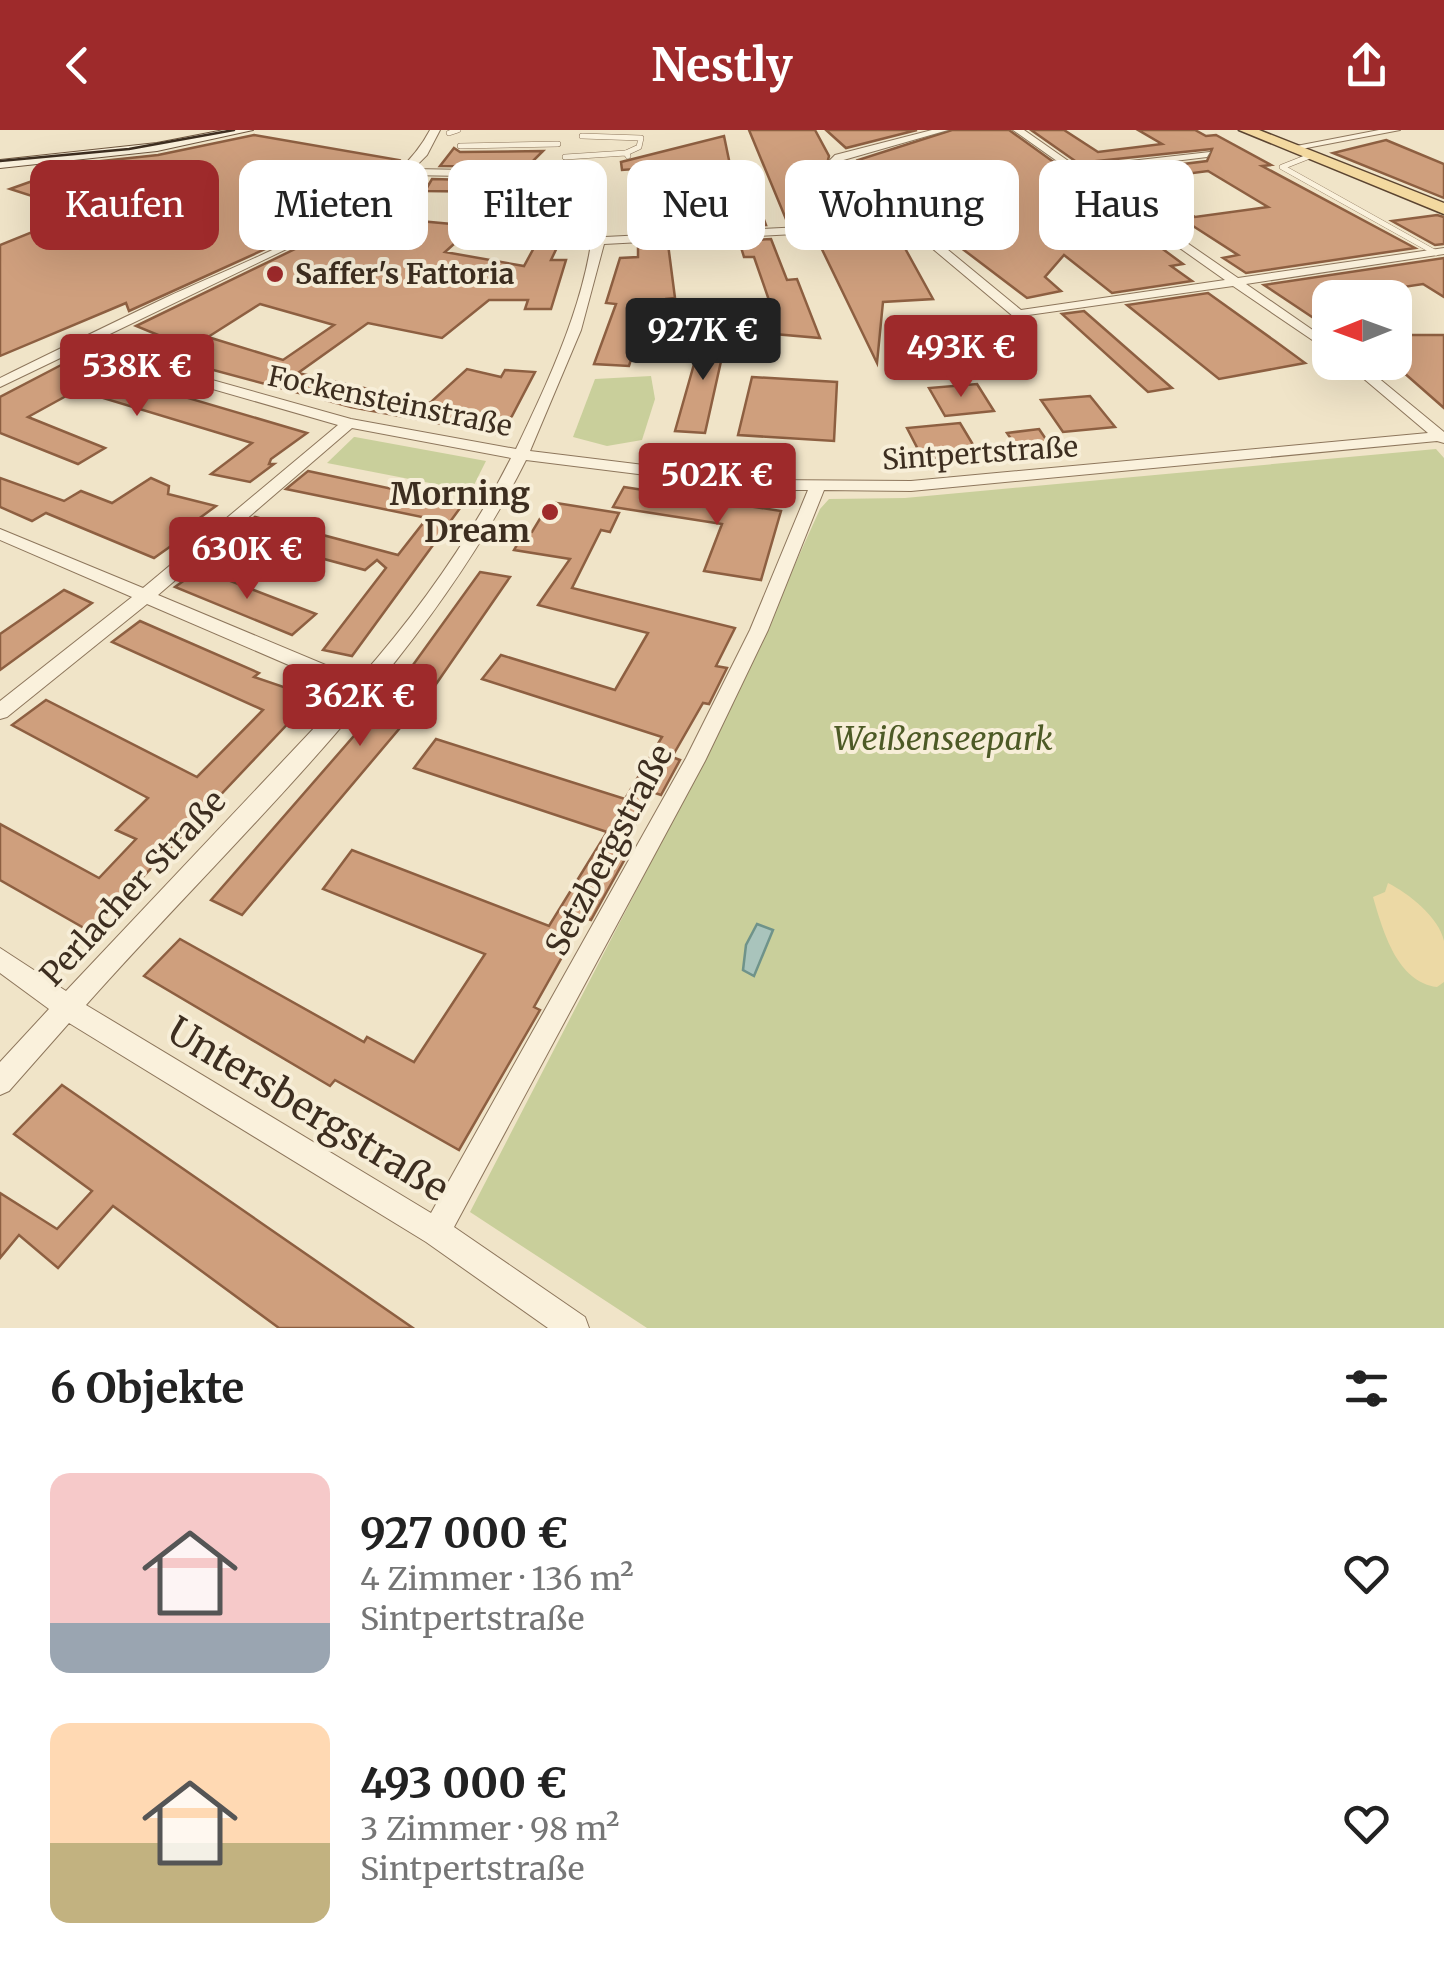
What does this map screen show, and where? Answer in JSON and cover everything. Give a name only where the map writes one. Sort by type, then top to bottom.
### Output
[{"type":"main road","points":[[0,155],[128,144],[214,130]]},
{"type":"main road","points":[[0,164],[157,148],[246,130]]},
{"type":"main road","points":[[1246,130],[1444,209]]},
{"type":"street","points":[[418,160],[426,152],[434,130]]},
{"type":"street","points":[[835,160],[943,130]]},
{"type":"street","points":[[1018,130],[1062,160]]},
{"type":"street","points":[[1291,148],[1396,130]]},
{"type":"street","points":[[1158,160],[1207,154]]},
{"type":"street","points":[[607,241],[785,231]]},
{"type":"street","points":[[0,383],[274,250]]},
{"type":"street","name":"Perlacher Straße","points":[[0,1082],[363,689],[449,578],[520,454],[578,324],[598,250]]},
{"type":"street","points":[[939,250],[1018,314],[1440,252]]},
{"type":"street","points":[[1190,250],[1312,335]]},
{"type":"street","name":"Fockensteinstraße","points":[[76,346],[349,423],[520,454]]},
{"type":"street","points":[[1372,380],[1443,437]]},
{"type":"street","points":[[0,712],[143,598],[349,423]]},
{"type":"street","name":"Sintpertstraße","points":[[520,454],[729,482],[817,488],[911,486],[1443,437]]},
{"type":"street","name":"Setzbergstraße","points":[[436,1232],[695,762],[759,630],[817,488]]},
{"type":"street","points":[[0,534],[363,689]]},
{"type":"street","name":"Untersbergstraße","points":[[0,959],[102,1032],[436,1232],[574,1328]]},
{"type":"lane","points":[[450,133],[458,130]]},
{"type":"lane","points":[[565,157],[627,155],[639,147],[642,138],[582,136]]},
{"type":"lane","points":[[460,146],[558,144]]},
{"type":"lane","points":[[1310,156],[1290,160],[1282,167],[1440,252]]},
{"type":"green space","points":[[651,376],[655,399],[642,440],[607,446],[573,437],[595,379]]},
{"type":"green space","points":[[354,437],[486,461],[471,491],[327,463]]},
{"type":"green space","name":"Weißenseepark","points":[[1436,449],[1444,458],[1444,1328],[647,1328],[470,1212],[726,717],[820,509],[829,499],[905,498]]},
{"type":"sand","points":[[1388,883],[1422,907],[1441,932],[1444,982],[1437,987],[1412,976],[1387,939],[1373,897],[1385,892]]},
{"type":"water","points":[[757,924],[773,930],[754,976],[743,970],[746,945]]},
{"type":"building","points":[[749,130],[815,130],[829,156],[828,160],[785,160],[785,217],[765,160],[761,160]]},
{"type":"building","points":[[826,130],[917,130],[846,148]]},
{"type":"building","points":[[952,130],[1009,130],[1051,160],[1039,160],[1039,250],[1164,250],[1183,264],[1171,266],[1192,281],[1112,293],[1064,255],[1045,277],[1061,291],[1027,298],[964,250],[1019,250],[1019,160],[858,160]]},
{"type":"building","points":[[1031,130],[1064,130],[1098,152],[1162,144],[1138,130],[1195,130],[1206,136],[1216,135],[1271,165],[1262,166],[1415,248],[1246,273],[1223,258],[1238,255],[1194,227],[1194,216],[1268,207],[1208,171],[1194,173],[1194,163],[1207,161],[1212,149],[1074,160]]},
{"type":"building","points":[[254,135],[399,160],[239,160],[239,250],[263,250],[129,311],[126,303],[0,356],[0,245],[30,233],[30,250],[219,250],[219,160],[111,160],[158,155]]},
{"type":"building","points":[[724,136],[729,160],[629,160]]},
{"type":"building","points":[[1386,140],[1444,164],[1444,198],[1333,153]]},
{"type":"building","points":[[454,148],[460,152],[543,151],[534,160],[448,160],[448,166],[440,166]]},
{"type":"building","points":[[432,179],[448,179],[448,191],[428,191]]},
{"type":"building","points":[[30,182],[30,195],[10,189]]},
{"type":"building","points":[[1444,217],[1444,244],[1435,245],[1392,221]]},
{"type":"building","points":[[428,222],[448,224],[445,252],[524,266],[533,250],[556,250],[551,260],[566,260],[551,309],[525,309],[528,300],[489,300],[442,338],[368,323],[298,373],[430,403],[467,369],[501,377],[505,370],[535,372],[512,416],[496,434],[351,407],[139,350],[163,337],[136,326],[293,250],[428,250]],"holes":[[[260,304],[334,325],[283,360],[208,337]]]},
{"type":"building","points":[[765,239],[771,239],[787,280],[797,279],[820,338],[763,333],[770,303],[754,257],[744,257],[742,250],[765,250]]},
{"type":"building","points":[[638,250],[669,250],[675,298],[666,299],[662,313],[646,312],[629,366],[594,364],[616,304],[606,303],[620,258],[638,257]]},
{"type":"building","points":[[822,250],[906,250],[933,299],[883,302],[877,363]]},
{"type":"building","points":[[1444,258],[1444,297],[1423,284],[1412,286],[1412,280],[1312,280],[1312,317],[1264,285]]},
{"type":"building","points":[[1208,293],[1305,363],[1219,379],[1127,305]]},
{"type":"building","points":[[1084,311],[1172,388],[1148,392],[1062,314]]},
{"type":"building","points":[[704,329],[728,330],[705,433],[675,431]]},
{"type":"building","points":[[1412,335],[1444,335],[1444,408],[1412,380]]},
{"type":"building","points":[[1003,346],[1022,373],[970,377],[953,349]]},
{"type":"building","points":[[65,363],[127,386],[134,382],[307,433],[271,459],[269,464],[274,464],[250,482],[211,474],[252,443],[77,390],[28,417],[105,448],[78,464],[0,433],[0,397]]},
{"type":"building","points":[[752,377],[837,382],[834,441],[738,435]]},
{"type":"building","points":[[977,384],[994,411],[945,416],[929,388]]},
{"type":"building","points":[[1090,396],[1115,427],[1063,432],[1041,400]]},
{"type":"building","points":[[960,423],[978,453],[923,459],[907,428]]},
{"type":"building","points":[[1039,429],[1054,451],[1022,455],[1007,433]]},
{"type":"building","points":[[308,471],[463,504],[352,656],[323,650],[386,568],[377,560],[365,570],[235,535],[255,517],[398,555],[427,518],[286,489]]},
{"type":"building","points":[[0,478],[64,501],[81,491],[112,503],[151,478],[169,486],[168,494],[216,506],[182,531],[188,534],[154,558],[46,513],[32,521],[0,507]]},
{"type":"building","points":[[624,487],[781,511],[761,580],[704,571],[722,524],[613,507]]},
{"type":"building","points":[[550,502],[619,513],[610,532],[601,530],[572,588],[735,628],[716,666],[727,668],[709,704],[703,703],[672,757],[680,760],[661,795],[652,792],[620,854],[626,857],[591,920],[584,918],[534,1007],[540,1010],[459,1150],[335,1080],[330,1086],[144,976],[180,939],[364,1042],[367,1037],[414,1062],[485,954],[323,889],[352,850],[549,926],[607,832],[414,768],[436,739],[625,799],[662,737],[482,679],[501,655],[615,690],[648,633],[538,605],[570,559],[514,550],[525,531],[532,532]]},
{"type":"building","points":[[200,569],[316,614],[292,635],[175,587]]},
{"type":"building","points":[[480,572],[510,577],[432,690],[242,915],[211,900],[400,683]]},
{"type":"building","points":[[64,590],[92,603],[0,670],[0,634]]},
{"type":"building","points":[[140,621],[259,673],[254,677],[313,697],[91,932],[0,880],[0,824],[99,878],[136,839],[116,830],[148,798],[12,725],[46,700],[197,777],[263,710],[112,642]]},
{"type":"building","points":[[62,1085],[413,1328],[279,1328],[113,1206],[58,1268],[19,1235],[0,1258],[0,1193],[57,1229],[92,1191],[14,1134]]},
{"type":"tram line","points":[[0,161],[129,149],[234,130]]},
{"type":"place","name":"Saffer's Fattoria","points":[[275,274]]},
{"type":"place","name":"Morning Dream","points":[[550,512]]}]
